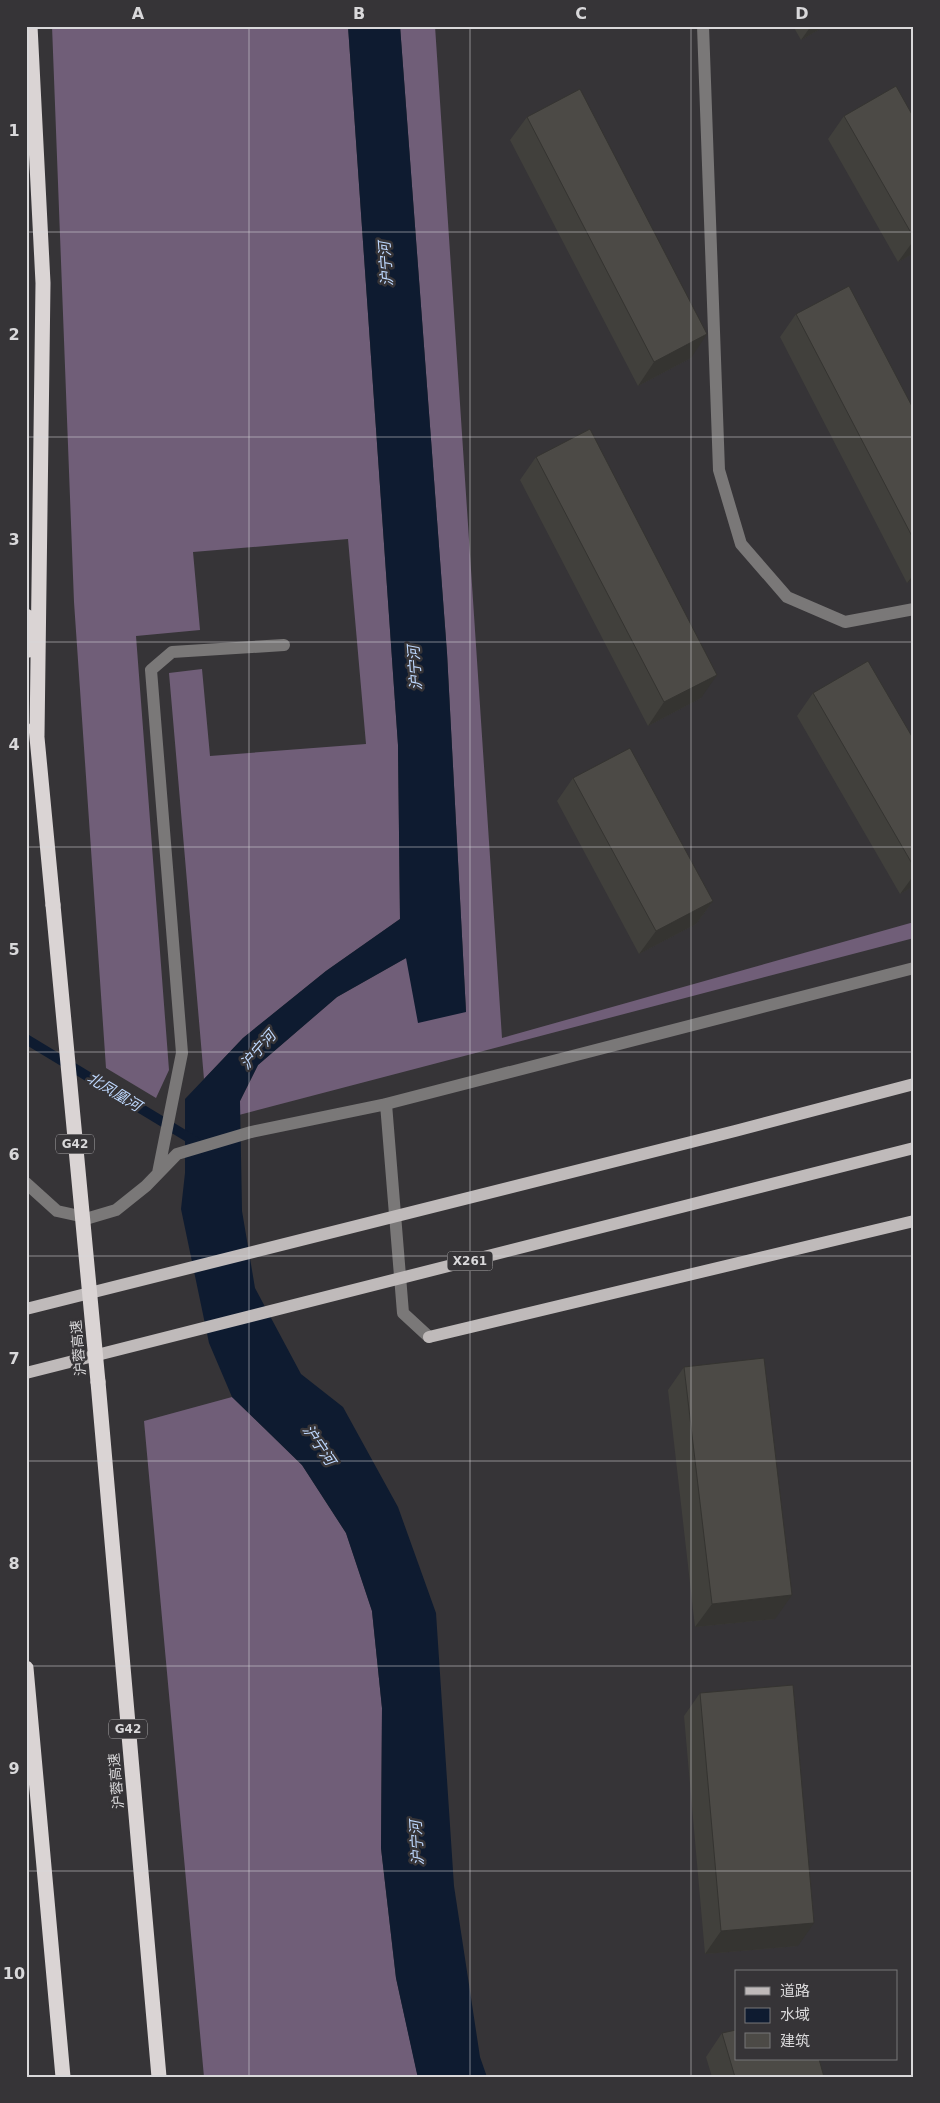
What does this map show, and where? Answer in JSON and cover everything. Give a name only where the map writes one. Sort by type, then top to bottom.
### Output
[{"type":"highway","points":[[30,26],[43,283],[37,736]]},
{"type":"highway","name":"沪蓉高速","points":[[26,616],[98,1382],[159,2077]]},
{"type":"highway","points":[[26,1668],[63,2077]]},
{"type":"main road","points":[[26,1309],[735,1131],[914,1084]]},
{"type":"main road","name":"X261","points":[[26,1373],[914,1148]]},
{"type":"main road","points":[[429,1337],[914,1221]]},
{"type":"street","points":[[703,26],[719,470],[742,544],[787,597],[845,622],[914,609]]},
{"type":"street","points":[[158,1173],[182,1053],[151,670],[172,652],[284,645]]},
{"type":"street","points":[[26,1183],[57,1211],[89,1218],[116,1210],[177,1154],[252,1132],[386,1104],[914,968]]},
{"type":"street","points":[[386,1104],[403,1312],[429,1337]]},
{"type":"shaded area","points":[[52,26],[348,26],[398,745],[400,919],[326,971],[243,1038],[204,1079],[169,673],[202,669],[210,756],[366,744],[348,539],[193,552],[200,630],[136,636],[169,1070],[156,1098],[106,1068],[74,602]]},
{"type":"shaded area","points":[[400,26],[435,26],[502,1038],[914,922],[914,938],[239,1115],[240,1101],[258,1065],[337,997],[406,958],[466,1012],[447,653]]},
{"type":"shaded area","points":[[232,1397],[302,1465],[346,1533],[372,1611],[382,1708],[381,1848],[396,1978],[418,2077],[204,2077],[144,1421]]},
{"type":"water","name":"沪宁河","points":[[348,26],[400,26],[447,653],[466,1012],[418,1023],[406,958],[337,997],[258,1065],[240,1101],[242,1211],[255,1288],[301,1374],[343,1407],[398,1507],[436,1613],[454,1886],[480,2057],[487,2077],[418,2077],[396,1978],[381,1848],[382,1708],[372,1611],[346,1533],[302,1465],[232,1397],[209,1343],[181,1209],[185,1173],[185,1099],[243,1038],[326,971],[400,919],[398,745]]},
{"type":"building","points":[[896,86],[914,118],[914,238],[844,116]]},
{"type":"building","points":[[580,89],[707,334],[654,362],[527,117]]},
{"type":"building","points":[[849,286],[914,410],[914,540],[796,314]]},
{"type":"building","points":[[590,429],[717,675],[664,702],[536,457]]},
{"type":"building","points":[[868,661],[914,740],[914,867],[813,693]]},
{"type":"building","points":[[630,748],[713,901],[656,931],[573,778]]},
{"type":"building","points":[[764,1358],[792,1595],[712,1604],[684,1367]]},
{"type":"building","points":[[793,1685],[814,1923],[721,1931],[700,1693]]},
{"type":"building","points":[[735,2030],[735,2060],[819,2060],[824,2077],[735,2077],[722,2033]]},
{"type":"waterway","name":"北凤凰河","points":[[26,1039],[196,1142]]}]
